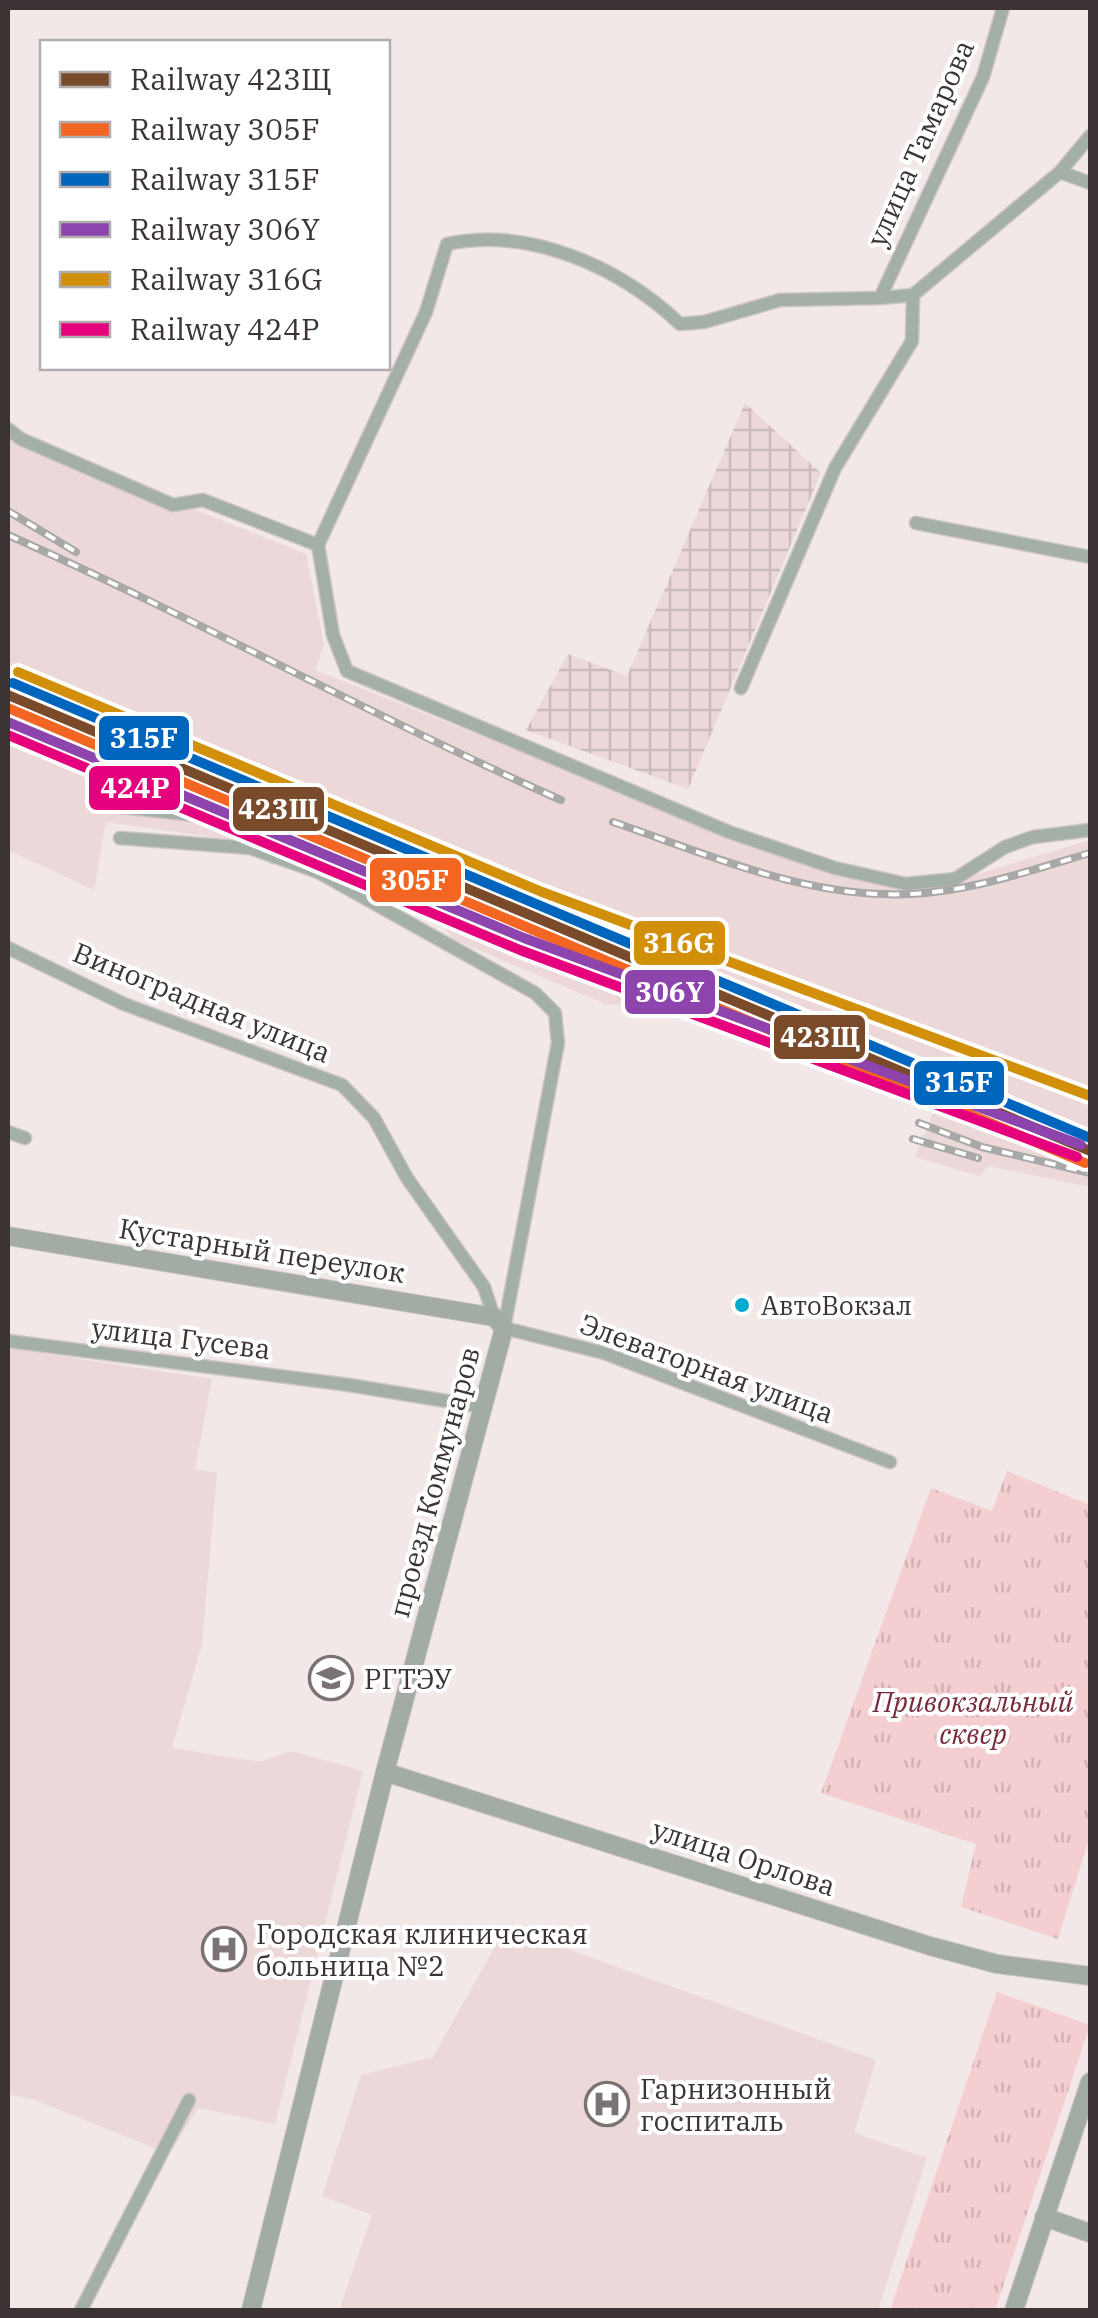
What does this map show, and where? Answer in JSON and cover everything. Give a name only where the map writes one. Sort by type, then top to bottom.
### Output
[{"type":"street","name":"улица Тамарова","points":[[880,298],[984,78],[1003,8]]},
{"type":"street","points":[[1090,136],[1060,172],[913,294],[780,300],[704,322],[680,324],[612,271],[506,239],[447,244],[426,312],[318,545],[333,635],[348,671],[730,832],[836,868],[906,884],[955,879],[1005,847],[1033,837],[1090,830]]},
{"type":"street","points":[[1060,172],[1090,182]]},
{"type":"street","points":[[742,688],[835,468],[912,341],[913,294]]},
{"type":"street","points":[[8,429],[20,439],[173,506],[203,500],[318,545]]},
{"type":"street","points":[[916,523],[1090,557]]},
{"type":"street","points":[[122,807],[203,816],[266,832],[274,857]]},
{"type":"street","points":[[120,838],[250,848],[274,857]]},
{"type":"street","name":"проезд Коммунаров","points":[[251,2310],[385,1772],[483,1408],[555,1072],[555,1013],[535,993],[318,872],[274,857]]},
{"type":"street","name":"Виноградная улица","points":[[8,948],[124,1004],[342,1085],[374,1118],[407,1178],[484,1287],[499,1322]]},
{"type":"street","points":[[8,1132],[25,1138]]},
{"type":"street","name":"Кустарный переулок","points":[[8,1236],[499,1322]]},
{"type":"street","name":"Элеваторная улица","points":[[499,1322],[604,1353],[890,1462]]},
{"type":"street","name":"улица Гусева","points":[[8,1341],[349,1385],[483,1408]]},
{"type":"street","name":"улица Орлова","points":[[385,1772],[930,1946],[996,1964],[1090,1976]]},
{"type":"street","points":[[1014,2310],[1090,2082]]},
{"type":"street","points":[[82,2310],[189,2100]]},
{"type":"street","points":[[1044,2217],[1090,2233]]},
{"type":"shaded area","points":[[745,403],[821,473],[688,789],[526,730],[568,654],[627,676]]},
{"type":"shaded area","points":[[8,435],[306,554],[324,645],[315,670],[778,854],[896,888],[961,879],[1090,840],[1090,1187],[988,1166],[980,1176],[915,1157],[935,1108],[761,1032],[676,1007],[605,1004],[453,939],[440,921],[321,852],[106,822],[94,890],[8,850]]},
{"type":"shaded area","points":[[8,1348],[212,1379],[195,1469],[217,1473],[202,1644],[172,1748],[260,1762],[291,1751],[363,1771],[275,2124],[198,2108],[173,2149],[157,2149],[35,2100],[8,2094]]},
{"type":"shaded area","name":"Гарнизонный госпиталь","points":[[506,1927],[876,2060],[854,2133],[927,2158],[878,2310],[339,2310],[372,2215],[322,2196],[361,2075],[433,2057]]},
{"type":"green space","name":"Привокзальный сквер","points":[[1007,1471],[1090,1505],[1090,1836],[1058,1939],[961,1907],[976,1844],[821,1793],[931,1488],[992,1511]]},
{"type":"green space","points":[[997,1992],[1090,2025],[995,2310],[890,2310]]},
{"type":"railway","points":[[8,511],[76,552]]},
{"type":"railway","points":[[8,535],[561,800]]},
{"type":"railway","points":[[613,822],[759,872],[834,890],[872,894],[957,889],[1090,853]]},
{"type":"railway","points":[[919,1123],[982,1147],[1090,1173]]},
{"type":"railway","points":[[913,1139],[978,1158]]},
{"type":"rail line","name":"316G","points":[[18,672],[542,892],[1090,1096]]},
{"type":"rail line","name":"315F","points":[[13,683],[1090,1138]]},
{"type":"rail line","name":"423Щ","points":[[8,695],[1090,1151]]},
{"type":"rail line","name":"305F","points":[[8,708],[1085,1163]]},
{"type":"rail line","name":"306Y","points":[[8,722],[524,938],[1081,1145]]},
{"type":"rail line","name":"424Р","points":[[8,735],[520,950],[1077,1157]]},
{"type":"place","name":"АвтоВокзал","points":[[742,1305]]},
{"type":"place","name":"РГТЭУ","points":[[331,1678]]},
{"type":"place","name":"Городская клиническая больница №2","points":[[224,1949]]},
{"type":"place","name":"Гарнизонный госпиталь","points":[[607,2104]]}]
